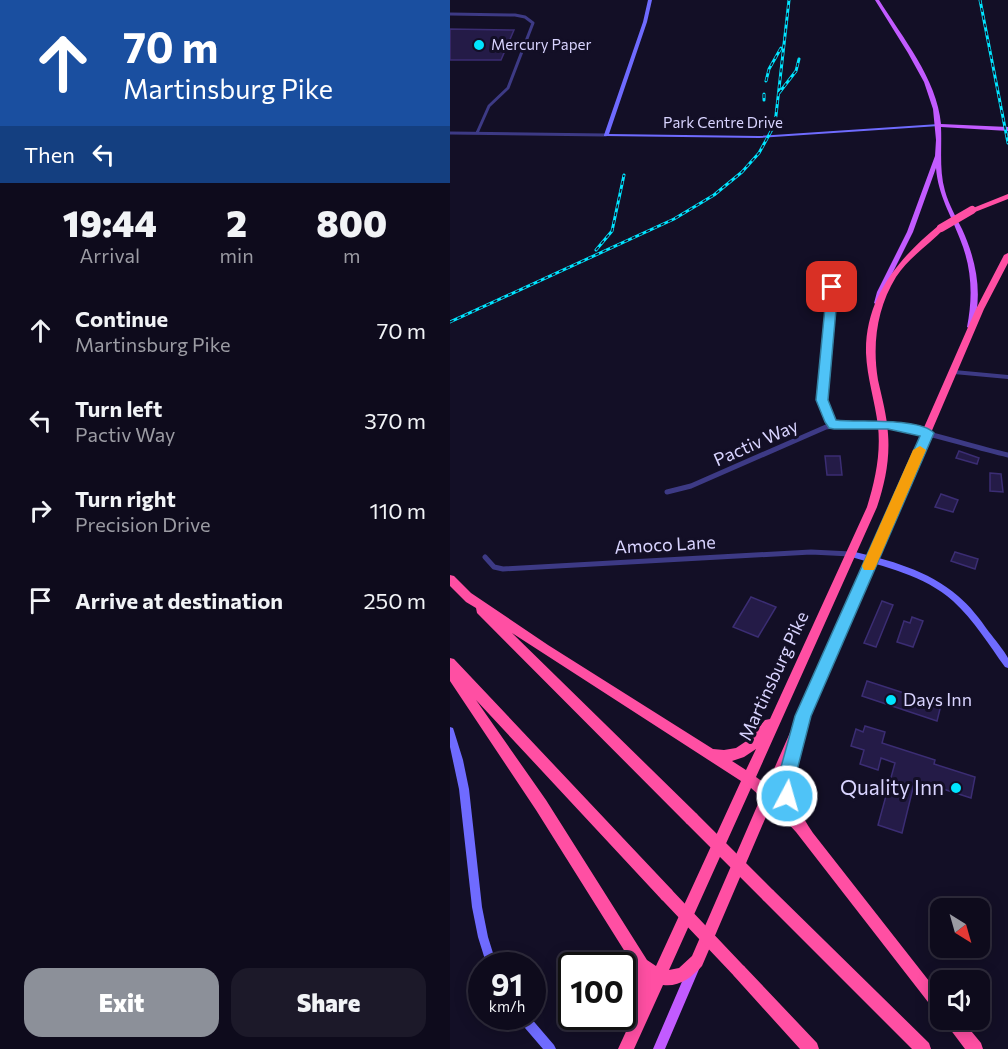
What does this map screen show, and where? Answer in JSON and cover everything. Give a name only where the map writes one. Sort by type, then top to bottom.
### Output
[{"type":"highway","name":"Martinsburg Pike","points":[[626,1049],[851,554],[878,489],[884,455],[882,424],[870,346],[877,305],[887,284],[904,260],[940,228],[972,210],[1008,196]]},
{"type":"highway","points":[[450,671],[535,796],[642,965],[659,976],[674,978],[682,976],[697,961],[991,286],[1008,255]]},
{"type":"highway","points":[[450,579],[923,1049]]},
{"type":"highway","points":[[467,596],[748,778],[770,796],[800,827],[930,993]]},
{"type":"highway","points":[[450,663],[811,1049]]},
{"type":"highway","points":[[706,751],[728,756],[742,753],[749,748],[779,712]]},
{"type":"highway","points":[[800,827],[792,812],[786,789],[803,716]]},
{"type":"highway","points":[[617,927],[641,979],[643,997],[640,1018]]},
{"type":"highway","points":[[960,1030],[975,1049]]},
{"type":"main road","points":[[877,0],[934,101],[939,125],[938,151],[942,191],[966,245],[974,274],[975,304],[964,348]]},
{"type":"main road","points":[[939,125],[1008,129]]},
{"type":"main road","points":[[877,305],[880,292],[910,232],[938,151]]},
{"type":"main road","points":[[658,1049],[697,961]]},
{"type":"street","points":[[606,135],[649,11],[650,0]]},
{"type":"street","points":[[450,14],[518,16],[533,23],[508,88],[489,106],[477,133]]},
{"type":"street","name":"Park Centre Drive","points":[[450,133],[759,137],[939,125]]},
{"type":"street","points":[[832,287],[822,400],[827,415],[834,425]]},
{"type":"street","points":[[954,372],[1008,377]]},
{"type":"street","name":"Pactiv Way","points":[[667,492],[691,486],[834,425],[882,424],[928,433],[1008,455]]},
{"type":"street","name":"Amoco Lane","points":[[485,557],[494,567],[503,569],[811,552],[851,554]]},
{"type":"street","points":[[851,554],[920,576],[943,589],[964,608],[1008,663]]},
{"type":"street","points":[[450,731],[457,751],[468,808],[477,914],[488,952]]},
{"type":"street","points":[[534,1030],[550,1049]]},
{"type":"building","name":"Mercury Paper","points":[[450,29],[514,30],[501,60],[450,60]]},
{"type":"building","points":[[959,451],[979,458],[977,464],[956,458]]},
{"type":"building","points":[[825,456],[840,456],[842,475],[827,475]]},
{"type":"building","points":[[990,473],[1001,474],[1003,492],[990,491]]},
{"type":"building","points":[[941,494],[958,500],[953,512],[935,507]]},
{"type":"building","points":[[955,552],[978,559],[975,569],[951,561]]},
{"type":"building","points":[[751,597],[776,607],[758,637],[733,627]]},
{"type":"building","points":[[882,601],[893,605],[876,647],[864,643]]},
{"type":"building","points":[[912,617],[923,621],[913,647],[897,642],[904,621],[910,623]]},
{"type":"building","name":"Days Inn","points":[[867,681],[941,705],[937,721],[862,696]]},
{"type":"building","name":"Quality Inn","points":[[865,726],[885,732],[882,743],[935,760],[934,764],[975,777],[971,798],[915,780],[902,833],[878,825],[895,763],[881,758],[878,770],[860,764],[864,750],[851,746],[856,729],[863,732]]},
{"type":"railway","points":[[450,322],[674,219],[714,195],[742,172],[759,153],[775,124],[789,0]]},
{"type":"railway","points":[[980,0],[1008,143]]},
{"type":"railway","points":[[766,81],[769,69],[781,48]]},
{"type":"railway","points":[[779,93],[796,71],[799,59]]},
{"type":"railway","points":[[764,94],[764,100]]},
{"type":"railway","points":[[596,250],[612,231],[624,175]]},
{"type":"slow traffic","points":[[869,566],[920,450]]},
{"type":"place","name":"Mercury Paper","points":[[479,45]]},
{"type":"place","name":"Days Inn","points":[[891,700]]},
{"type":"place","name":"Quality Inn","points":[[956,788]]},
{"type":"route","points":[[787,796],[787,778],[803,716],[928,433],[888,425],[868,423],[834,425],[831,422],[822,400],[832,287]]}]
